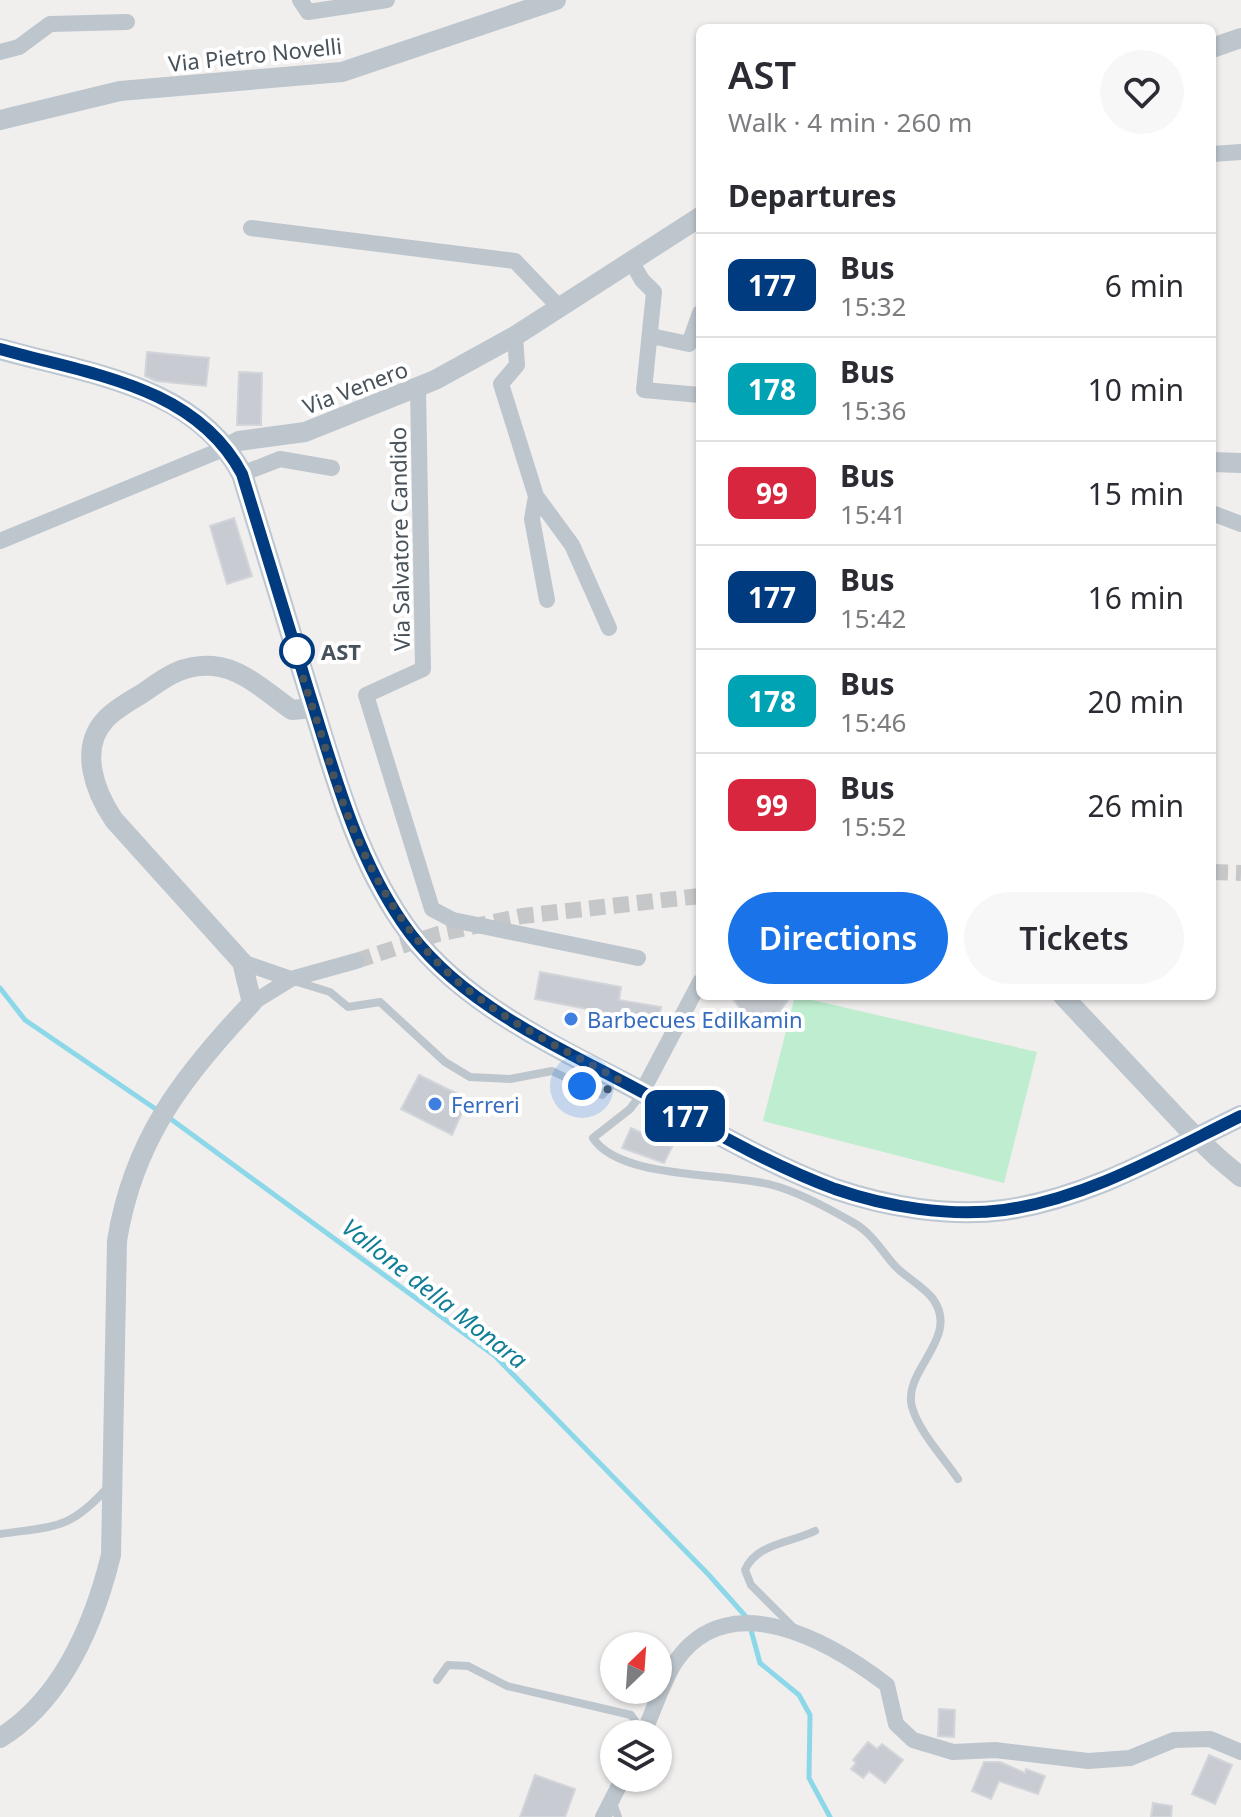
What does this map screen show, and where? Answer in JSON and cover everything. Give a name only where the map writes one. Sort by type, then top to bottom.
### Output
[{"type":"main road","points":[[0,349],[151,391],[184,410],[228,447],[242,474],[337,787],[371,867],[402,923],[432,958],[475,996],[524,1027],[771,1163],[838,1190],[901,1206],[952,1212],[1002,1210],[1056,1200],[1103,1183],[1241,1116]]},
{"type":"street","points":[[300,0],[308,12],[387,0]]},
{"type":"street","name":"Via Pietro Novelli","points":[[0,120],[120,91],[342,72],[556,0]]},
{"type":"street","points":[[0,52],[19,47],[50,24],[127,22]]},
{"type":"street","points":[[1216,47],[1241,38]]},
{"type":"street","points":[[1216,154],[1241,152]]},
{"type":"street","name":"Via Venero","points":[[0,541],[239,441],[305,432],[418,388],[515,336],[696,220]]},
{"type":"street","points":[[251,228],[515,261],[559,307]]},
{"type":"street","points":[[631,261],[642,280],[654,292],[644,390],[696,395]]},
{"type":"street","points":[[651,336],[689,344],[696,324]]},
{"type":"street","points":[[515,336],[517,365],[501,384],[536,496],[572,545],[609,628]]},
{"type":"street","name":"Via Salvatore Candido","points":[[418,388],[423,669],[366,695],[432,909],[453,920],[638,958]]},
{"type":"street","points":[[242,474],[280,459],[332,468]]},
{"type":"street","points":[[1216,462],[1241,463]]},
{"type":"street","points":[[536,496],[532,519],[547,600]]},
{"type":"street","points":[[1216,515],[1241,524]]},
{"type":"street","points":[[252,1003],[242,962],[98,797],[91,768],[93,742],[105,719],[170,674],[187,667],[216,666],[243,675],[292,710],[314,708]]},
{"type":"street","points":[[0,1738],[40,1708],[78,1648],[100,1598],[111,1555],[117,1241],[123,1201],[142,1149],[187,1076],[252,1003],[291,979],[356,961]]},
{"type":"street","points":[[242,962],[291,979]]},
{"type":"street","points":[[642,1092],[696,990]]},
{"type":"street","points":[[1067,1000],[1187,1128],[1241,1177]]},
{"type":"street","points":[[648,1720],[679,1657],[712,1632],[739,1622],[757,1621],[801,1636],[855,1661],[887,1685],[896,1724],[913,1740],[953,1752],[995,1750],[1088,1761],[1130,1758],[1174,1740],[1210,1739],[1241,1752]]},
{"type":"street","points":[[603,1817],[616,1792]]},
{"type":"lane","points":[[291,979],[330,992],[348,1007],[380,1002],[445,1062],[470,1077],[510,1079],[552,1071],[602,1095],[618,1079]]},
{"type":"lane","points":[[642,1092],[630,1109],[593,1138],[599,1147],[630,1162],[686,1174],[773,1185],[838,1214],[859,1225],[895,1266],[932,1298],[940,1323],[938,1338],[912,1391],[912,1407],[958,1479]]},
{"type":"lane","points":[[0,1534],[73,1520],[84,1514],[112,1482]]},
{"type":"lane","points":[[801,1636],[751,1585],[745,1570],[751,1557],[815,1531]]},
{"type":"lane","points":[[437,1680],[448,1665],[468,1666],[507,1686],[631,1715],[634,1720]]},
{"type":"lane","points":[[612,1800],[618,1817]]},
{"type":"green space","points":[[794,1000],[812,1000],[1037,1052],[1004,1183],[763,1121]]},
{"type":"building","points":[[147,352],[209,358],[206,386],[156,381],[145,376]]},
{"type":"building","points":[[239,372],[262,373],[261,425],[237,425]]},
{"type":"building","points":[[234,518],[252,576],[227,584],[210,526]]},
{"type":"building","points":[[540,972],[621,987],[619,1000],[661,1007],[658,1027],[617,1021],[618,1015],[535,999]]},
{"type":"building","points":[[734,1000],[788,1000],[780,1011],[762,1019],[744,1014]]},
{"type":"building","name":"Ferreri","points":[[419,1075],[468,1099],[452,1135],[401,1109]]},
{"type":"building","points":[[631,1128],[672,1147],[664,1163],[622,1148]]},
{"type":"building","points":[[939,1709],[955,1710],[954,1737],[938,1736]]},
{"type":"building","points":[[868,1742],[877,1749],[882,1744],[903,1760],[885,1783],[869,1771],[863,1778],[851,1769],[856,1763],[853,1760]]},
{"type":"building","points":[[1209,1755],[1232,1765],[1215,1804],[1192,1794]]},
{"type":"building","points":[[984,1762],[1000,1762],[1025,1773],[1026,1769],[1045,1776],[1038,1794],[999,1781],[991,1799],[972,1791]]},
{"type":"building","points":[[535,1775],[575,1789],[565,1817],[520,1817]]},
{"type":"building","points":[[1153,1803],[1172,1806],[1171,1817],[1151,1817]]},
{"type":"waterway","name":"Vallone della Monara","points":[[0,988],[25,1020],[160,1112]]},
{"type":"waterway","name":"Vallone della Monara","points":[[168,1117],[495,1356],[708,1574],[748,1619],[760,1663],[799,1695],[810,1715],[809,1778],[830,1817]]},
{"type":"tunnel","points":[[1216,872],[1241,873]]},
{"type":"tunnel","points":[[356,961],[438,934],[522,916],[696,896]]},
{"type":"bus line","name":"177","points":[[0,349],[151,391],[184,410],[228,447],[242,474],[337,787],[371,867],[402,923],[432,958],[475,996],[524,1027],[771,1163],[838,1190],[901,1206],[952,1212],[1002,1210],[1056,1200],[1103,1183],[1241,1116]]},
{"type":"place","name":"AST","points":[[297,651]]},
{"type":"place","name":"Barbecues Edilkamin","points":[[571,1019]]},
{"type":"place","name":"Ferreri","points":[[435,1104]]},
{"type":"route","points":[[297,651],[337,787],[371,867],[402,923],[432,958],[475,996],[618,1079],[602,1095],[582,1086]]}]
